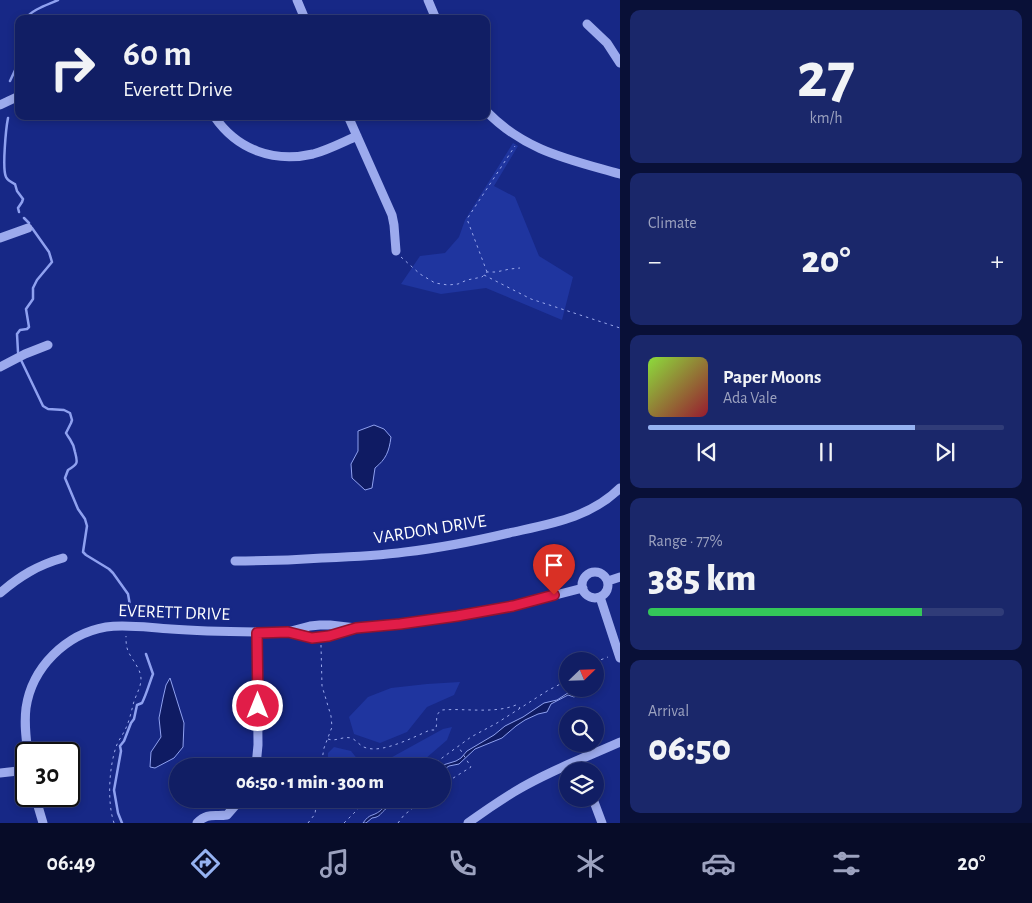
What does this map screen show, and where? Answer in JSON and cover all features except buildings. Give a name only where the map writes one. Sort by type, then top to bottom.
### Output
[{"type":"street","points":[[297,0],[303,15]]},
{"type":"street","points":[[428,0],[434,15]]},
{"type":"street","points":[[587,24],[607,43],[620,63]]},
{"type":"street","points":[[0,105],[15,98]]},
{"type":"street","points":[[490,115],[520,139],[539,149],[620,174]]},
{"type":"street","points":[[217,120],[238,142],[248,148],[268,155],[314,154],[357,136]]},
{"type":"street","points":[[350,120],[392,215],[396,251]]},
{"type":"street","points":[[0,238],[28,228]]},
{"type":"street","points":[[0,367],[48,345]]},
{"type":"street","name":"VARDON DRIVE","points":[[235,561],[384,555],[458,544],[574,517],[589,511],[620,488]]},
{"type":"street","points":[[0,593],[13,582],[38,567],[63,558]]},
{"type":"street","points":[[595,572],[602,574],[608,581],[606,592],[600,597],[587,595],[582,583],[590,573],[595,572]]},
{"type":"street","points":[[608,581],[620,578]]},
{"type":"street","name":"EVERETT DRIVE","points":[[288,632],[312,638],[329,636],[356,628],[408,623],[513,606],[583,588]]},
{"type":"street","points":[[600,597],[620,658]]},
{"type":"street","name":"EVERETT DRIVE","points":[[26,742],[26,707],[32,685],[44,666],[61,647],[92,630],[115,626],[257,633],[288,632],[320,625],[356,628]]},
{"type":"street","points":[[257,633],[257,758]]},
{"type":"street","points":[[468,823],[536,780],[620,742]]},
{"type":"street","points":[[0,773],[15,771]]},
{"type":"street","points":[[38,807],[43,823]]},
{"type":"street","points":[[596,807],[602,823]]},
{"type":"street","points":[[197,823],[208,816],[228,819],[235,808]]},
{"type":"path","points":[[487,272],[467,219],[520,139]]},
{"type":"path","points":[[396,251],[420,274],[435,282],[448,285],[482,277],[487,272],[520,268]]},
{"type":"path","points":[[484,275],[532,300],[620,328]]},
{"type":"path","points":[[114,823],[110,805],[110,779],[113,757],[116,745],[126,729],[131,716],[141,678],[128,652],[126,636]]},
{"type":"path","points":[[320,637],[322,686],[331,716],[332,727],[322,758]]},
{"type":"path","points":[[604,659],[608,657]]},
{"type":"path","points":[[442,758],[458,746],[559,685]]},
{"type":"path","points":[[328,739],[333,741],[348,738],[356,741],[362,747],[378,749],[430,730],[435,730],[437,716],[442,710],[490,710],[516,706],[520,708]]},
{"type":"path","points":[[451,780],[471,767],[458,746]]},
{"type":"path","points":[[308,823],[315,814],[316,808]]},
{"type":"path","points":[[344,823],[359,808]]},
{"type":"path","points":[[398,823],[413,808]]},
{"type":"shaded area","points":[[513,143],[518,146],[494,186],[515,197],[539,256],[573,277],[562,320],[486,288],[441,294],[401,284],[420,256],[445,253],[459,237],[465,220]]},
{"type":"shaded area","points":[[374,425],[384,429],[391,437],[386,455],[375,468],[372,488],[365,490],[352,478],[351,464],[358,451],[358,431]]},
{"type":"shaded area","points":[[170,678],[184,723],[183,747],[174,758],[169,758],[169,761],[155,768],[150,767],[151,752],[161,737],[159,718],[166,685]]},
{"type":"shaded area","points":[[460,682],[454,695],[427,707],[407,732],[380,743],[354,734],[349,717],[368,697],[391,688]]},
{"type":"shaded area","points":[[562,698],[551,704],[547,712],[525,720],[502,738],[475,749],[459,764],[451,766],[451,763],[461,758],[467,751],[505,726],[544,703]]},
{"type":"shaded area","points":[[452,727],[447,740],[426,758],[390,758],[443,729]]},
{"type":"shaded area","points":[[334,747],[351,751],[356,758],[328,758],[328,753]]},
{"type":"shaded area","points":[[383,808],[387,808],[379,816],[363,823],[367,818]]},
{"type":"waterway","points":[[29,15],[58,0]]},
{"type":"waterway","points":[[10,81],[15,70]]},
{"type":"waterway","points":[[8,118],[4,166],[6,177],[15,184],[17,191],[23,199],[18,208],[19,212]]},
{"type":"waterway","points":[[24,218],[29,223]]},
{"type":"waterway","points":[[18,352],[17,334],[20,330],[29,327],[26,309],[33,299],[33,288],[52,262],[49,252],[32,228]]},
{"type":"waterway","points":[[21,360],[43,406],[48,409],[64,410],[70,413],[72,420],[66,433],[72,442],[77,461],[68,470],[65,478],[87,526],[83,552],[113,573],[128,594],[131,611]]},
{"type":"waterway","points":[[122,823],[118,813],[114,790],[121,751],[120,746],[134,719],[137,705],[142,703],[144,699],[153,674],[146,654]]},
{"type":"route","points":[[258,706],[257,633],[288,632],[312,638],[329,636],[356,628],[431,620],[513,606],[554,595]]}]
